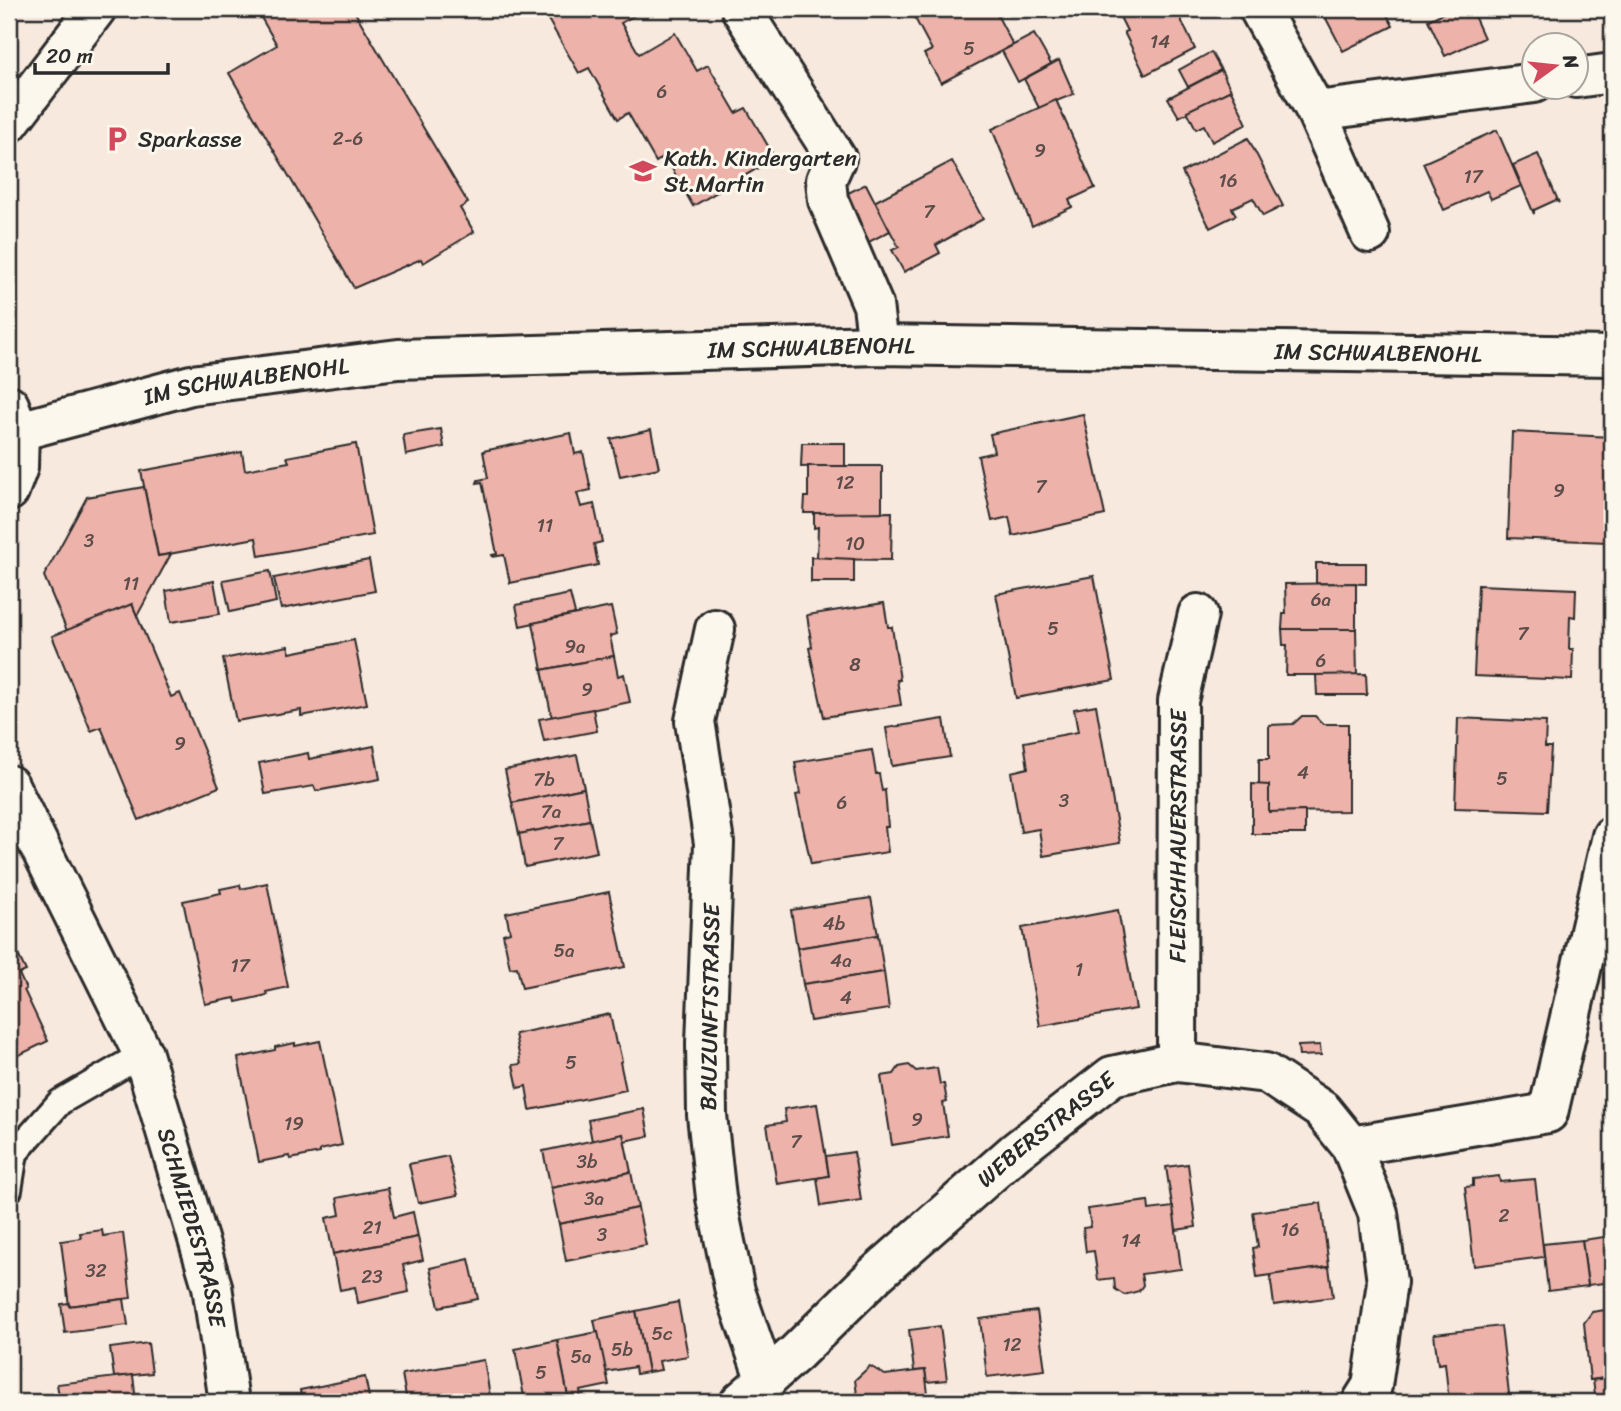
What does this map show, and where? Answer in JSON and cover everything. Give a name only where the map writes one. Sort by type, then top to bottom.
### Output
[{"type":"street","points":[[9,123],[96,9]]},
{"type":"street","points":[[741,9],[836,158],[826,180],[828,200],[873,306],[878,345]]},
{"type":"street","points":[[1259,9],[1316,111],[1370,233]]},
{"type":"street","points":[[1590,76],[1612,73]]},
{"type":"street","points":[[1316,111],[1520,85]]},
{"type":"street","name":"IM SCHWALBENOHL","points":[[9,491],[18,467],[14,418],[191,385],[398,359],[878,345],[1612,356]]},
{"type":"street","name":"FLEISCHHAUERSTRASSE","points":[[1177,1062],[1178,701],[1198,614]]},
{"type":"street","name":"BAUZUNFTSTRASSE","points":[[715,629],[695,721],[714,844],[706,1043],[707,1115],[716,1198],[736,1291],[753,1391]]},
{"type":"street","name":"SCHMIEDESTRASSE","points":[[9,785],[143,1054],[212,1286],[229,1402]]},
{"type":"street","points":[[1351,1146],[1548,1113],[1612,836]]},
{"type":"street","name":"WEBERSTRASSE","points":[[753,1391],[875,1275],[1015,1152],[1112,1076],[1177,1062],[1266,1073],[1322,1110],[1351,1146],[1378,1213],[1387,1282],[1372,1386],[1362,1402]]},
{"type":"lane","points":[[9,1190],[15,1153],[60,1101],[143,1054]]},
{"type":"building","points":[[256,9],[353,9],[468,203],[460,208],[474,232],[423,263],[421,259],[354,288],[229,73],[277,45]]},
{"type":"building","points":[[542,9],[634,9],[637,14],[621,23],[639,54],[675,33],[697,71],[708,65],[736,113],[746,108],[775,158],[693,206],[665,156],[656,162],[628,113],[618,119],[589,68],[579,73]]},
{"type":"building","points":[[910,9],[994,9],[1013,45],[941,83],[924,54],[932,50]]},
{"type":"building","points":[[1116,9],[1176,9],[1195,49],[1145,75]]},
{"type":"building","points":[[1321,9],[1384,9],[1393,26],[1343,51]]},
{"type":"building","points":[[1452,9],[1471,9],[1484,38],[1445,56],[1428,20]]},
{"type":"building","points":[[1034,34],[1051,64],[1018,82],[1002,51]]},
{"type":"building","points":[[1211,52],[1221,70],[1188,87],[1179,70]]},
{"type":"building","points":[[1059,60],[1074,94],[1039,108],[1024,79]]},
{"type":"building","points":[[1221,70],[1231,90],[1179,117],[1168,98]]},
{"type":"building","points":[[1231,90],[1247,124],[1212,142],[1204,125],[1196,129],[1187,111]]},
{"type":"building","points":[[1056,100],[1095,188],[1069,200],[1072,207],[1032,226],[992,129]]},
{"type":"building","points":[[1497,130],[1521,186],[1491,199],[1487,191],[1444,210],[1423,163]]},
{"type":"building","points":[[1248,138],[1283,206],[1263,216],[1253,198],[1232,208],[1236,215],[1210,228],[1182,172]]},
{"type":"building","points":[[1538,154],[1559,203],[1556,200],[1534,210],[1534,214],[1513,165]]},
{"type":"building","points":[[952,161],[983,219],[936,245],[940,253],[904,272],[892,250],[899,247],[874,202]]},
{"type":"building","points":[[866,184],[890,231],[863,245],[840,197]]},
{"type":"building","points":[[1083,414],[1105,515],[1013,536],[1009,517],[992,521],[978,456],[994,452],[990,434]]},
{"type":"building","points":[[441,429],[444,447],[406,455],[403,435]]},
{"type":"building","points":[[651,430],[659,468],[620,476],[611,439]]},
{"type":"building","points":[[1512,432],[1612,437],[1607,542],[1508,538]]},
{"type":"building","points":[[571,433],[575,454],[583,452],[591,490],[577,493],[581,507],[594,504],[602,542],[594,544],[598,565],[510,583],[504,555],[492,555],[497,554],[482,482],[477,483],[478,480],[488,478],[483,451]]},
{"type":"building","points":[[802,443],[845,443],[845,466],[801,467]]},
{"type":"building","points":[[356,444],[373,535],[259,556],[256,538],[158,556],[141,471],[242,452],[245,470],[289,462],[287,457]]},
{"type":"building","points":[[808,466],[882,466],[882,513],[804,513],[805,497],[808,497]]},
{"type":"building","points":[[144,487],[158,556],[171,554],[137,616],[132,604],[67,631],[44,576],[87,497]]},
{"type":"building","points":[[892,512],[891,560],[817,559],[818,527],[814,528],[814,513]]},
{"type":"building","points":[[811,557],[854,559],[854,582],[811,582]]},
{"type":"building","points":[[369,560],[375,591],[281,609],[274,578]]},
{"type":"building","points":[[1316,563],[1366,563],[1366,584],[1316,583]]},
{"type":"building","points":[[270,571],[276,602],[230,612],[223,580]]},
{"type":"building","points":[[1094,576],[1114,680],[1016,698],[996,594]]},
{"type":"building","points":[[214,581],[220,614],[171,622],[166,591]]},
{"type":"building","points":[[1356,583],[1356,629],[1282,629],[1283,614],[1286,614],[1285,584]]},
{"type":"building","points":[[1478,585],[1576,589],[1575,617],[1570,616],[1572,680],[1474,676]]},
{"type":"building","points":[[570,594],[575,614],[520,626],[516,605]]},
{"type":"building","points":[[884,603],[888,627],[892,627],[901,705],[824,717],[809,648],[812,647],[807,615]]},
{"type":"building","points":[[132,604],[171,697],[180,693],[219,787],[139,820],[101,727],[91,731],[52,636]]},
{"type":"building","points":[[611,607],[617,634],[610,636],[614,656],[542,670],[533,623]]},
{"type":"building","points":[[1282,629],[1356,629],[1357,675],[1286,675],[1287,645],[1283,645]]},
{"type":"building","points":[[354,640],[367,704],[301,716],[301,710],[236,721],[223,659],[288,646],[290,653]]},
{"type":"building","points":[[614,656],[618,676],[624,674],[630,702],[552,718],[542,670]]},
{"type":"building","points":[[1366,674],[1367,695],[1317,695],[1316,675]]},
{"type":"building","points":[[1096,705],[1120,843],[1043,856],[1039,829],[1021,832],[1011,772],[1028,768],[1024,742],[1078,732],[1074,709]]},
{"type":"building","points":[[593,709],[597,731],[544,741],[539,719]]},
{"type":"building","points":[[1302,716],[1315,716],[1323,724],[1348,724],[1348,811],[1269,812],[1269,785],[1259,785],[1259,759],[1269,759],[1269,725],[1293,724]]},
{"type":"building","points":[[1458,718],[1546,722],[1545,747],[1551,747],[1547,811],[1455,808]]},
{"type":"building","points":[[944,719],[950,757],[892,766],[886,728]]},
{"type":"building","points":[[374,746],[380,779],[316,791],[314,786],[265,794],[259,763],[308,753],[309,759]]},
{"type":"building","points":[[872,750],[876,774],[879,774],[882,791],[885,790],[888,852],[811,864],[796,795],[800,794],[795,762]]},
{"type":"building","points":[[577,755],[584,788],[512,803],[505,770]]},
{"type":"building","points":[[1252,784],[1269,785],[1269,812],[1305,811],[1305,834],[1252,834]]},
{"type":"building","points":[[584,788],[590,820],[519,834],[512,803]]},
{"type":"building","points":[[590,820],[597,852],[525,867],[519,834]]},
{"type":"building","points":[[267,883],[288,987],[236,1002],[235,998],[205,1004],[183,901],[221,893],[220,889],[240,885],[241,889]]},
{"type":"building","points":[[609,892],[625,967],[522,988],[517,967],[510,968],[503,934],[510,932],[506,913]]},
{"type":"building","points":[[871,898],[878,935],[797,948],[791,910]]},
{"type":"building","points":[[1118,910],[1136,1009],[1040,1026],[1022,928]]},
{"type":"building","points":[[878,935],[884,972],[803,984],[797,948]]},
{"type":"building","points":[[9,936],[26,971],[19,974],[26,989],[24,990],[48,1041],[9,1060]]},
{"type":"building","points":[[884,972],[889,1009],[810,1021],[803,984]]},
{"type":"building","points":[[610,1014],[626,1090],[530,1110],[526,1086],[518,1088],[513,1065],[521,1064],[515,1034]]},
{"type":"building","points":[[320,1041],[342,1145],[320,1150],[320,1153],[259,1162],[238,1058],[275,1050],[275,1047]]},
{"type":"building","points":[[1320,1045],[1321,1055],[1299,1056],[1298,1046]]},
{"type":"building","points":[[909,1065],[916,1071],[937,1068],[940,1084],[944,1084],[947,1102],[943,1103],[948,1136],[892,1145],[881,1076],[894,1074],[899,1067]]},
{"type":"building","points":[[817,1104],[829,1176],[777,1184],[767,1125],[786,1122],[784,1109]]},
{"type":"building","points":[[644,1109],[649,1136],[624,1141],[623,1134],[592,1141],[588,1120]]},
{"type":"building","points":[[623,1134],[631,1172],[551,1188],[543,1151]]},
{"type":"building","points":[[854,1152],[861,1200],[821,1206],[817,1178],[829,1176],[826,1156]]},
{"type":"building","points":[[448,1156],[458,1195],[418,1203],[409,1164]]},
{"type":"building","points":[[1188,1164],[1196,1227],[1176,1230],[1166,1167]]},
{"type":"building","points":[[631,1172],[638,1208],[559,1224],[551,1188]]},
{"type":"building","points":[[1499,1176],[1500,1182],[1535,1179],[1544,1257],[1474,1266],[1465,1187],[1473,1186],[1473,1179]]},
{"type":"building","points":[[388,1188],[394,1217],[413,1212],[418,1237],[333,1254],[326,1218],[340,1215],[337,1198]]},
{"type":"building","points":[[1148,1201],[1149,1210],[1173,1207],[1181,1269],[1141,1274],[1143,1285],[1139,1291],[1124,1295],[1115,1289],[1114,1278],[1098,1280],[1094,1251],[1086,1252],[1083,1228],[1091,1227],[1088,1209]]},
{"type":"building","points":[[1321,1203],[1329,1267],[1257,1277],[1253,1248],[1258,1247],[1253,1212]]},
{"type":"building","points":[[638,1208],[646,1245],[566,1261],[559,1224]]},
{"type":"building","points":[[102,1230],[103,1236],[123,1233],[131,1298],[69,1306],[61,1241],[81,1238],[80,1233]]},
{"type":"building","points":[[1612,1236],[1612,1282],[1588,1285],[1582,1240]]},
{"type":"building","points":[[418,1237],[423,1260],[403,1265],[409,1292],[358,1303],[355,1287],[340,1290],[333,1254]]},
{"type":"building","points":[[1582,1240],[1588,1286],[1548,1291],[1543,1244]]},
{"type":"building","points":[[469,1259],[478,1299],[439,1307],[430,1268]]},
{"type":"building","points":[[1329,1267],[1333,1297],[1274,1305],[1270,1275]]},
{"type":"building","points":[[124,1299],[128,1325],[65,1333],[61,1304],[68,1303],[69,1306]]},
{"type":"building","points":[[678,1302],[688,1356],[659,1361],[661,1370],[648,1372],[636,1311]]},
{"type":"building","points":[[1612,1309],[1612,1377],[1590,1380],[1584,1323],[1592,1312]]},
{"type":"building","points":[[636,1311],[648,1372],[636,1374],[635,1367],[605,1372],[594,1320]]},
{"type":"building","points":[[1037,1311],[1045,1370],[987,1377],[980,1319]]},
{"type":"building","points":[[940,1326],[947,1380],[927,1382],[925,1370],[914,1371],[909,1330]]},
{"type":"building","points":[[1501,1326],[1510,1402],[1449,1402],[1445,1363],[1438,1364],[1434,1334]]},
{"type":"building","points":[[598,1332],[609,1385],[580,1391],[581,1399],[569,1402],[557,1340]]},
{"type":"building","points":[[557,1340],[569,1402],[556,1402],[554,1396],[525,1402],[515,1349]]},
{"type":"building","points":[[148,1343],[152,1373],[114,1377],[110,1348]]},
{"type":"building","points":[[484,1360],[491,1402],[407,1402],[402,1374]]},
{"type":"building","points":[[870,1366],[885,1375],[925,1370],[929,1402],[858,1402],[855,1380]]},
{"type":"building","points":[[133,1375],[136,1402],[60,1402],[57,1384]]},
{"type":"building","points":[[365,1377],[370,1402],[302,1402],[300,1390]]},
{"type":"building","points":[[1612,1377],[1612,1400],[1596,1402],[1593,1380]]},
{"type":"place","name":"Sparkasse","points":[[117,139]]},
{"type":"place","name":"Kath. Kindergarten St.Martin","points":[[643,171]]}]
